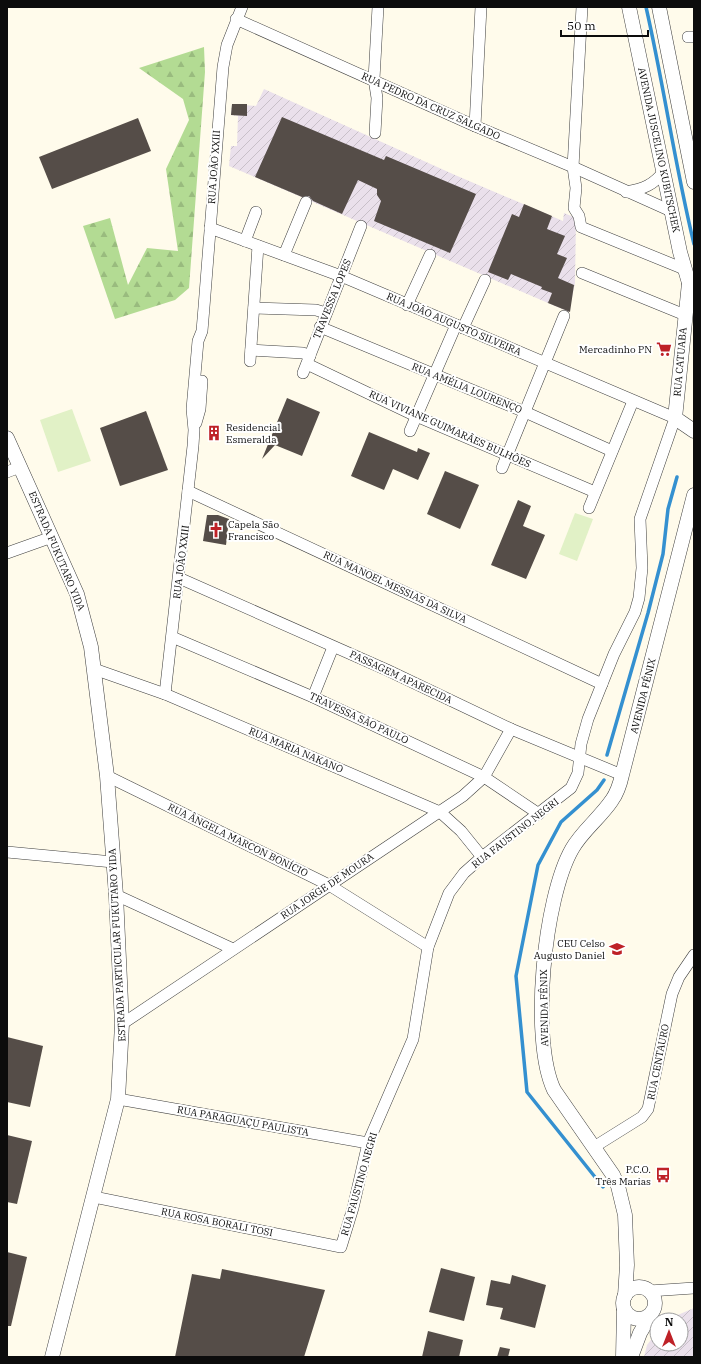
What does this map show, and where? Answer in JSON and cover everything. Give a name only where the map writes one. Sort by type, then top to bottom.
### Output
[{"type":"street","name":"RUA JOÃO XXIII","points":[[165,694],[179,578],[194,430],[192,409],[198,341],[202,330],[222,67],[227,44],[242,7]]},
{"type":"street","points":[[375,133],[377,98],[374,80],[378,7]]},
{"type":"street","points":[[475,126],[481,7]]},
{"type":"street","points":[[582,7],[573,167],[576,188],[574,208],[579,216],[581,227],[684,269]]},
{"type":"street","name":"AVENIDA JUSCELINO KUBITSCHEK","points":[[629,7],[664,171],[671,211],[684,269],[691,287]]},
{"type":"street","points":[[659,7],[693,174]]},
{"type":"street","name":"RUA PEDRO DA CRUZ SALGADO","points":[[236,19],[475,126],[573,167],[671,211]]},
{"type":"street","points":[[626,192],[648,187],[658,179],[664,171]]},
{"type":"street","points":[[284,255],[306,202]]},
{"type":"street","points":[[245,241],[256,212]]},
{"type":"street","name":"TRAVESSA LOPES","points":[[306,364],[361,226]]},
{"type":"street","name":"RUA JOÃO AUGUSTO SILVEIRA","points":[[210,228],[341,276],[675,418],[694,431]]},
{"type":"street","points":[[250,361],[258,246]]},
{"type":"street","points":[[407,305],[430,255]]},
{"type":"street","points":[[582,273],[685,315]]},
{"type":"street","points":[[410,431],[434,375],[485,280]]},
{"type":"street","name":"RUA CATUABA","points":[[675,418],[688,340],[685,315],[691,287]]},
{"type":"street","points":[[254,308],[316,310],[326,313]]},
{"type":"street","points":[[502,468],[564,316]]},
{"type":"street","name":"RUA AMÉLIA LOURENÇO","points":[[320,327],[525,412],[612,451]]},
{"type":"street","name":"RUA VIVIANE GUIMARÃES BULHÕES","points":[[251,350],[303,353],[306,364],[416,416],[595,492]]},
{"type":"street","points":[[589,508],[633,401]]},
{"type":"street","name":"RUA FAUSTINO NEGRI","points":[[341,1247],[353,1208],[368,1143],[413,1039],[428,947],[449,893],[464,873],[482,857],[571,788],[578,773],[584,732],[614,654],[635,612],[639,598],[642,568],[640,519],[675,418]]},
{"type":"street","name":"ESTRADA FUKUTARO YIDA","points":[[7,438],[77,594],[85,619],[94,670]]},
{"type":"street","points":[[7,472],[20,467]]},
{"type":"street","name":"RUA MANOEL MESSIAS DA SILVA","points":[[188,491],[602,684]]},
{"type":"street","name":"AVENIDA FÊNIX","points":[[623,1357],[624,1302],[627,1265],[626,1215],[622,1198],[613,1174],[554,1090],[549,1079],[543,1032],[542,972],[554,906],[572,849],[613,800],[622,775],[694,495]]},
{"type":"street","points":[[7,553],[52,537]]},
{"type":"street","name":"PASSAGEM APARECIDA","points":[[179,578],[387,670],[511,729],[622,775]]},
{"type":"street","name":"TRAVESSA SÃO PAULO","points":[[172,637],[313,697],[484,777],[539,814]]},
{"type":"street","points":[[313,697],[333,647]]},
{"type":"street","name":"RUA MARIA NAKANO","points":[[94,670],[165,694],[440,812],[461,831],[482,857]]},
{"type":"street","name":"ESTRADA PARTICULAR FUKUTARO YIDA","points":[[52,1357],[118,1099],[122,1024],[116,895],[106,776],[94,670]]},
{"type":"street","name":"RUA JORGE DE MOURA","points":[[122,1024],[233,948],[463,796],[484,777],[511,729]]},
{"type":"street","name":"RUA ÂNGELA MARCON BONÍCIO","points":[[106,776],[329,885],[428,947]]},
{"type":"street","points":[[7,852],[113,862]]},
{"type":"street","points":[[116,895],[233,948]]},
{"type":"street","name":"RUA CENTAURO","points":[[594,1146],[642,1117],[648,1109],[672,994],[690,968],[694,955]]},
{"type":"street","name":"RUA PARAGUAÇU PAULISTA","points":[[118,1099],[368,1143]]},
{"type":"street","name":"RUA ROSA BORALI TOSI","points":[[94,1197],[341,1247]]},
{"type":"street","points":[[627,1265],[646,1289],[653,1295],[655,1303],[652,1312]]},
{"type":"street","points":[[649,1316],[635,1319],[627,1314],[624,1302],[634,1288],[694,1288]]},
{"type":"street","points":[[631,1357],[640,1333],[649,1318]]},
{"type":"shaded area","points":[[264,89],[455,175],[563,221],[564,213],[576,218],[575,283],[569,312],[229,166],[231,146],[237,146],[238,116],[231,115],[232,104],[256,106]]},
{"type":"shaded area","points":[[694,1308],[694,1357],[644,1357],[649,1342],[649,1352],[689,1352],[689,1312],[685,1312]]},
{"type":"green space","points":[[204,47],[205,72],[189,288],[175,300],[115,319],[83,226],[110,218],[128,285],[147,248],[178,251],[166,169],[189,120],[183,99],[139,68]]},
{"type":"green space","points":[[72,409],[91,461],[58,472],[40,420]]},
{"type":"green space","points":[[575,513],[593,519],[577,561],[559,554]]},
{"type":"building","points":[[232,104],[247,104],[247,116],[231,115]]},
{"type":"building","points":[[282,117],[384,160],[386,156],[476,194],[450,253],[374,221],[381,201],[377,195],[377,189],[358,180],[342,214],[313,201],[309,196],[302,197],[255,177]]},
{"type":"building","points":[[138,118],[151,151],[52,189],[39,157]]},
{"type":"building","points":[[524,204],[552,216],[547,229],[565,236],[557,254],[567,258],[558,278],[574,285],[570,312],[548,303],[552,293],[541,289],[542,287],[511,274],[508,280],[488,272],[512,214],[519,217]]},
{"type":"building","points":[[287,398],[320,412],[302,456],[275,445],[262,459]]},
{"type":"building","points":[[146,411],[168,470],[120,486],[100,428]]},
{"type":"building","points":[[369,432],[417,452],[418,448],[430,453],[418,480],[393,469],[384,490],[351,476]]},
{"type":"building","points":[[445,471],[479,485],[460,529],[427,514]]},
{"type":"building","points":[[518,500],[531,506],[523,526],[545,535],[526,579],[491,565]]},
{"type":"building","name":"Capela São Francisco","points":[[207,515],[218,515],[229,519],[226,545],[203,541]]},
{"type":"building","points":[[7,1037],[43,1046],[30,1107],[7,1102]]},
{"type":"building","points":[[7,1135],[32,1141],[17,1204],[7,1202]]},
{"type":"building","points":[[7,1252],[27,1257],[11,1326],[7,1326]]},
{"type":"building","points":[[441,1268],[475,1277],[464,1321],[429,1312]]},
{"type":"building","points":[[222,1269],[325,1290],[304,1357],[175,1357],[192,1274],[220,1279]]},
{"type":"building","points":[[512,1275],[546,1285],[535,1328],[500,1319],[503,1308],[486,1305],[491,1280],[510,1284]]},
{"type":"building","points":[[428,1331],[463,1340],[459,1357],[422,1357]]},
{"type":"building","points":[[500,1347],[510,1349],[508,1357],[497,1357]]},
{"type":"waterway","points":[[646,7],[694,244]]},
{"type":"waterway","points":[[607,755],[648,613],[663,554],[668,509],[677,477]]},
{"type":"waterway","points":[[603,1187],[527,1092],[516,976],[538,865],[561,822],[597,790],[604,780]]},
{"type":"place","name":"Mercadinho PN","points":[[664,349]]},
{"type":"place","name":"Residencial Esmeralda","points":[[214,433]]},
{"type":"place","name":"Capela São Francisco","points":[[216,530]]},
{"type":"place","name":"CEU Celso Augusto Daniel","points":[[617,949]]},
{"type":"place","name":"P.C.O. Três Marias","points":[[663,1175]]}]
